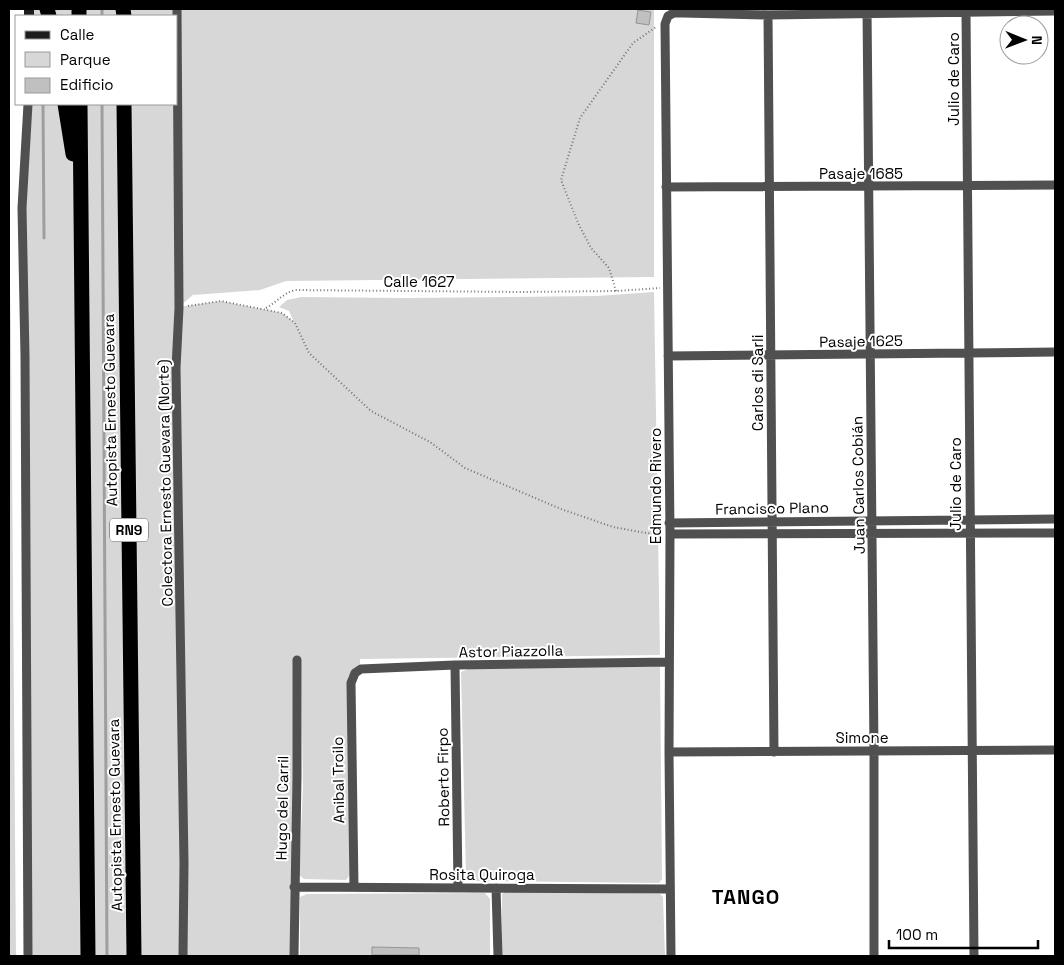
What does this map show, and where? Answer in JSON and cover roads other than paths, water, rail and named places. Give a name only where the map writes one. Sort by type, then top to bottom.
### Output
[{"type":"highway","points":[[64,105],[81,206]]},
{"type":"highway","name":"Autopista Ernesto Guevara","points":[[80,105],[88,956]]},
{"type":"highway","name":"Autopista Ernesto Guevara","points":[[124,105],[134,956]]},
{"type":"street","name":"Colectora Ernesto Guevara (Norte)","points":[[178,9],[178,308],[176,368],[184,864],[183,956]]},
{"type":"street","name":"Juan Carlos Cobián","points":[[867,11],[874,751],[874,956]]},
{"type":"street","points":[[768,15],[785,12],[1055,11]]},
{"type":"street","name":"Julio de Caro","points":[[966,12],[974,956]]},
{"type":"street","name":"Edmundo Rivero","points":[[671,956],[666,20],[674,14],[683,13],[768,15]]},
{"type":"street","name":"Carlos di Sarli","points":[[768,15],[774,752]]},
{"type":"street","points":[[28,105],[22,208],[25,356],[28,956]]},
{"type":"street","name":"Pasaje 1685","points":[[666,187],[1055,186]]},
{"type":"street","name":"Pasaje 1625","points":[[668,356],[1055,352]]},
{"type":"street","name":"Francisco Plano","points":[[669,523],[1055,519]]},
{"type":"street","name":"Francisco Plano","points":[[670,534],[1055,533]]},
{"type":"street","name":"Hugo del Carril","points":[[294,956],[297,777],[296,660]]},
{"type":"street","name":"Astor Piazzolla","points":[[355,673],[366,668],[669,662]]},
{"type":"street","name":"Roberto Firpo","points":[[455,665],[458,888]]},
{"type":"street","name":"Anibal Troilo","points":[[354,887],[351,683],[355,673]]},
{"type":"street","name":"Simone","points":[[669,752],[1055,750]]},
{"type":"street","name":"Rosita Quiroga","points":[[294,887],[670,889]]},
{"type":"street","points":[[496,888],[498,956]]},
{"type":"waterway","points":[[102,9],[102,15]]},
{"type":"waterway","points":[[43,105],[44,238]]},
{"type":"waterway","points":[[102,105],[107,956]]},
{"type":"district","name":"TANGO","points":[[746,897]]}]
